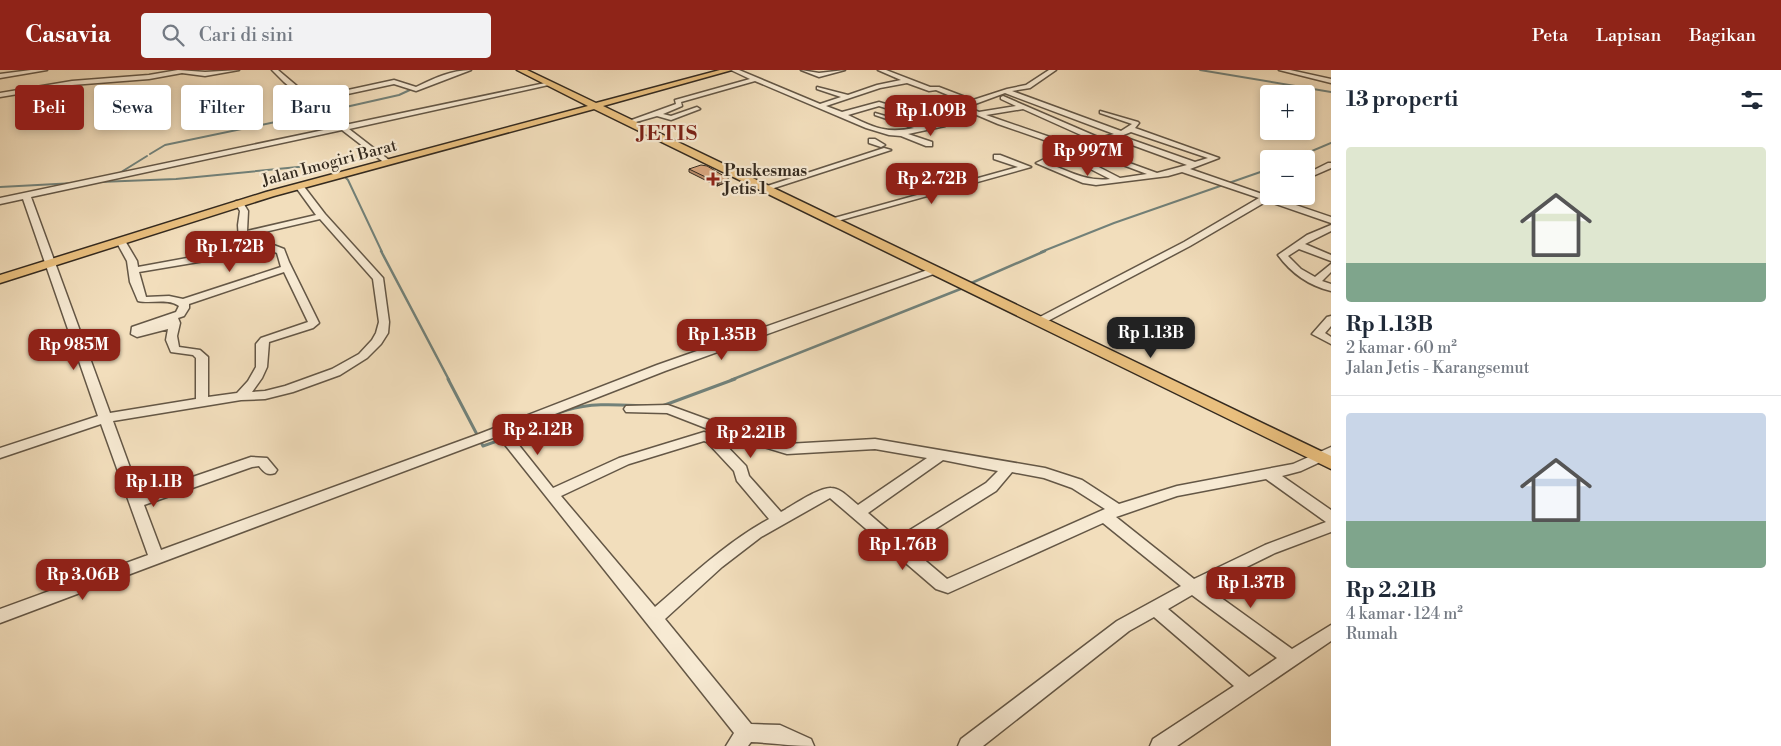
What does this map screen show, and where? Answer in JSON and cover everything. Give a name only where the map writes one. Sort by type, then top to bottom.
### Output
[{"type":"main road","points":[[521,70],[1040,321],[1327,457]]},
{"type":"main road","name":"Jalan Imogiri Barat","points":[[0,279],[239,203],[728,70]]},
{"type":"street","points":[[0,76],[44,70]]},
{"type":"street","points":[[144,70],[149,77]]},
{"type":"street","points":[[0,95],[72,83],[149,77],[182,70],[205,74],[236,70]]},
{"type":"street","points":[[275,70],[293,85]]},
{"type":"street","points":[[382,76],[415,89],[441,78],[468,70]]},
{"type":"street","points":[[734,70],[842,114],[860,124],[867,131],[904,135],[929,144]]},
{"type":"street","points":[[804,70],[821,75],[842,70]]},
{"type":"street","points":[[881,70],[929,89],[937,88],[974,103]]},
{"type":"street","points":[[1053,70],[1028,87],[1005,92],[962,106],[1000,123],[1073,147]]},
{"type":"street","points":[[1282,70],[1331,81]]},
{"type":"street","points":[[629,122],[658,114],[680,105],[677,101],[756,79]]},
{"type":"street","points":[[820,106],[879,86],[908,80]]},
{"type":"street","points":[[349,92],[394,82]]},
{"type":"street","points":[[349,127],[550,84]]},
{"type":"street","points":[[819,88],[898,110]]},
{"type":"street","points":[[1005,92],[1073,114],[1085,122],[1195,165]]},
{"type":"street","points":[[995,95],[1100,140]]},
{"type":"street","points":[[842,114],[879,104]]},
{"type":"street","points":[[860,124],[919,104]]},
{"type":"street","points":[[978,114],[1023,107]]},
{"type":"street","points":[[658,114],[672,118],[697,109]]},
{"type":"street","points":[[831,220],[1040,163],[1065,153],[1073,147],[1117,135],[1131,129],[1136,123],[1102,112]]},
{"type":"street","points":[[880,117],[920,128]]},
{"type":"street","points":[[765,188],[885,148],[904,135],[920,128],[943,125]]},
{"type":"street","points":[[1040,163],[1091,182],[1120,181],[1168,174],[1212,160],[1215,157],[1131,129]]},
{"type":"street","points":[[0,201],[335,130]]},
{"type":"street","points":[[346,130],[386,162]]},
{"type":"street","points":[[872,141],[885,148]]},
{"type":"street","points":[[1065,153],[1120,181]]},
{"type":"street","points":[[1085,158],[1099,154],[1156,175]]},
{"type":"street","points":[[997,157],[1027,167]]},
{"type":"street","points":[[1315,173],[1331,165]]},
{"type":"street","points":[[1184,170],[1260,195]]},
{"type":"street","points":[[0,453],[106,418],[241,396],[266,395],[289,389],[336,372],[363,356],[377,342],[382,333],[384,322],[378,278],[322,216],[299,186]]},
{"type":"street","points":[[26,195],[48,264],[156,557]]},
{"type":"street","points":[[1040,321],[1187,244],[1260,201]]},
{"type":"street","points":[[239,203],[244,211],[242,224],[244,250]]},
{"type":"street","points":[[1289,205],[1331,220]]},
{"type":"street","points":[[244,234],[322,216]]},
{"type":"street","points":[[1328,231],[1283,255],[1284,258],[1315,282],[1331,288]]},
{"type":"street","points":[[121,241],[132,261],[138,290],[143,300],[170,299],[182,303],[286,268]]},
{"type":"street","points":[[1298,246],[1331,258]]},
{"type":"street","points":[[135,270],[244,250],[271,247],[281,251],[286,268],[314,323],[265,340],[262,344],[264,365],[257,379],[241,396]]},
{"type":"street","points":[[1315,282],[1331,267]]},
{"type":"street","points":[[505,437],[661,368],[936,270]]},
{"type":"street","points":[[182,303],[184,308],[182,313],[173,321],[171,337],[175,350],[196,352],[202,357],[202,403]]},
{"type":"street","points":[[1331,319],[1318,334],[1331,341]]},
{"type":"street","points":[[630,409],[668,409],[726,431],[787,449],[868,444],[1006,465],[1066,479],[1111,512],[1192,586],[1291,658]]},
{"type":"street","points":[[0,616],[480,438],[505,437],[530,432]]},
{"type":"street","points":[[550,493],[624,461],[704,436],[712,439],[742,469],[742,478],[779,520]]},
{"type":"street","points":[[505,437],[654,618],[741,740],[780,734],[804,746]]},
{"type":"street","points":[[857,513],[942,454]]},
{"type":"street","points":[[654,618],[729,553],[779,520],[831,493],[942,584],[948,586],[1111,512],[1177,490],[1219,484],[1296,468],[1327,457]]},
{"type":"street","points":[[136,502],[251,462],[262,461],[270,470]]},
{"type":"street","points":[[896,546],[991,487],[1005,472],[1006,465]]},
{"type":"street","points":[[1268,474],[1331,518]]},
{"type":"street","points":[[968,746],[1123,626],[1192,586],[1270,549],[1331,526]]},
{"type":"street","points":[[1156,608],[1248,687]]},
{"type":"street","points":[[1160,746],[1331,632]]},
{"type":"building","name":"Puskesmas Jetis 1","points":[[701,165],[707,166],[729,179],[718,183],[689,169]]},
{"type":"waterway","points":[[1200,70],[1331,92]]},
{"type":"waterway","points":[[349,106],[399,95],[412,89]]},
{"type":"waterway","points":[[150,154],[165,145],[273,122]]},
{"type":"waterway","points":[[1314,150],[1331,143]]},
{"type":"waterway","points":[[118,174],[147,156]]},
{"type":"waterway","points":[[99,182],[176,179],[329,164],[339,172]]},
{"type":"waterway","points":[[1041,252],[1114,223],[1260,172]]},
{"type":"waterway","points":[[344,176],[348,180],[382,252]]},
{"type":"waterway","points":[[0,187],[75,183]]},
{"type":"waterway","points":[[381,251],[449,380]]},
{"type":"waterway","points":[[969,284],[1045,251]]},
{"type":"waterway","points":[[731,380],[963,288]]},
{"type":"waterway","points":[[448,379],[483,446],[517,434]]},
{"type":"waterway","points":[[662,406],[735,379]]},
{"type":"waterway","points":[[525,430],[556,414],[577,407],[607,405],[648,406]]},
{"type":"place","name":"Puskesmas Jetis 1","points":[[713,179]]},
{"type":"district","name":"JETIS","points":[[668,133]]}]
